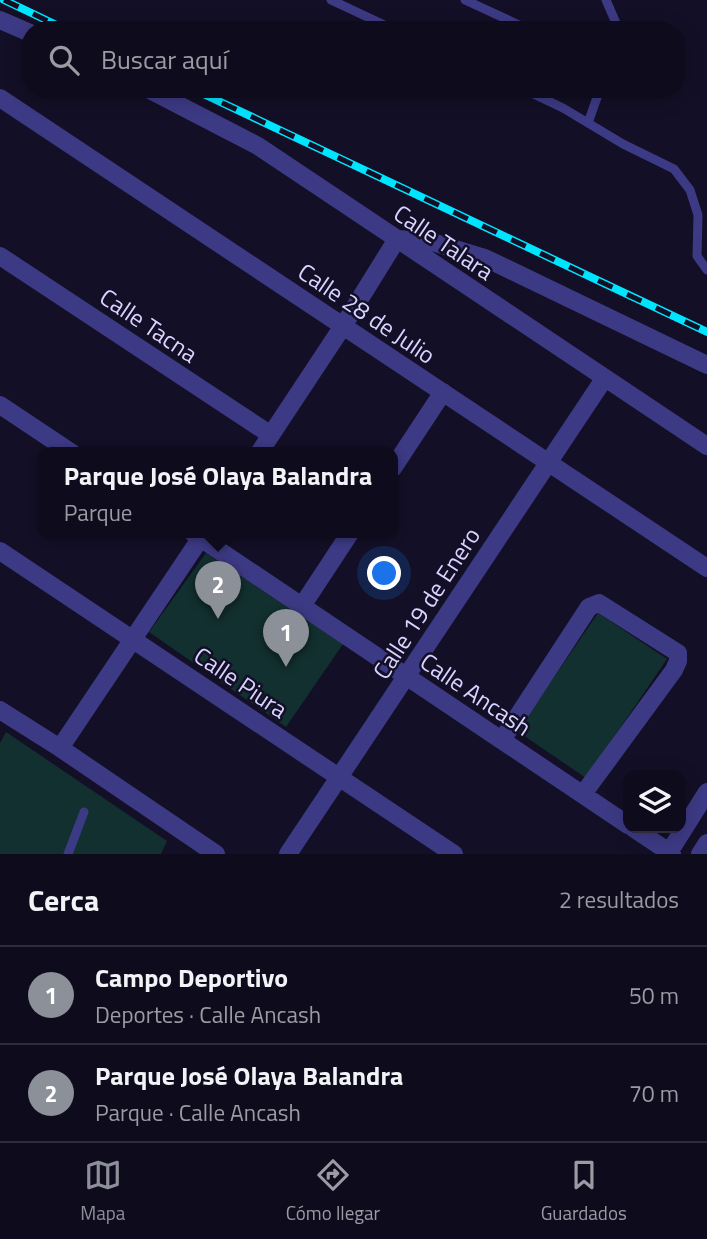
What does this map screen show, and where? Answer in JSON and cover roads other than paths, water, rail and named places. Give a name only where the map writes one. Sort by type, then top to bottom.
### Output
[{"type":"street","points":[[1,24],[21,30]]},
{"type":"street","name":"Calle 28 de Julio","points":[[0,98],[707,568]]},
{"type":"street","name":"Calle Talara","points":[[165,98],[258,146],[707,446]]},
{"type":"street","points":[[263,447],[397,239],[429,241],[485,258],[707,365]]},
{"type":"street","name":"Calle Tacna","points":[[0,256],[271,435]]},
{"type":"street","name":"Calle 19 de Enero","points":[[288,854],[604,379]]},
{"type":"street","points":[[398,460],[443,392]]},
{"type":"street","points":[[0,405],[63,447]]},
{"type":"street","points":[[60,748],[197,538]]},
{"type":"street","name":"Calle Ancash","points":[[203,538],[623,822]]},
{"type":"street","points":[[302,606],[347,538]]},
{"type":"street","name":"Calle Piura","points":[[0,551],[454,854]]},
{"type":"street","points":[[502,740],[589,607],[594,604],[599,603],[678,653],[674,670],[583,794]]},
{"type":"street","points":[[0,710],[216,854]]},
{"type":"street","points":[[640,833],[670,853],[707,792]]},
{"type":"street","points":[[700,854],[707,843]]},
{"type":"lane","points":[[331,0],[376,21]]},
{"type":"lane","points":[[465,0],[510,21]]},
{"type":"lane","points":[[606,0],[615,21]]},
{"type":"lane","points":[[542,98],[623,144],[674,169],[690,190],[698,215],[697,256],[707,270]]},
{"type":"lane","points":[[588,123],[597,98]]},
{"type":"lane","points":[[68,854],[84,813]]},
{"type":"railway","points":[[4,0],[48,21]]},
{"type":"railway","points":[[212,98],[707,332]]},
{"type":"place","name":"Parque José Olaya Balandra","points":[[218,619]]},
{"type":"place","name":"Campo Deportivo","points":[[286,667]]}]
